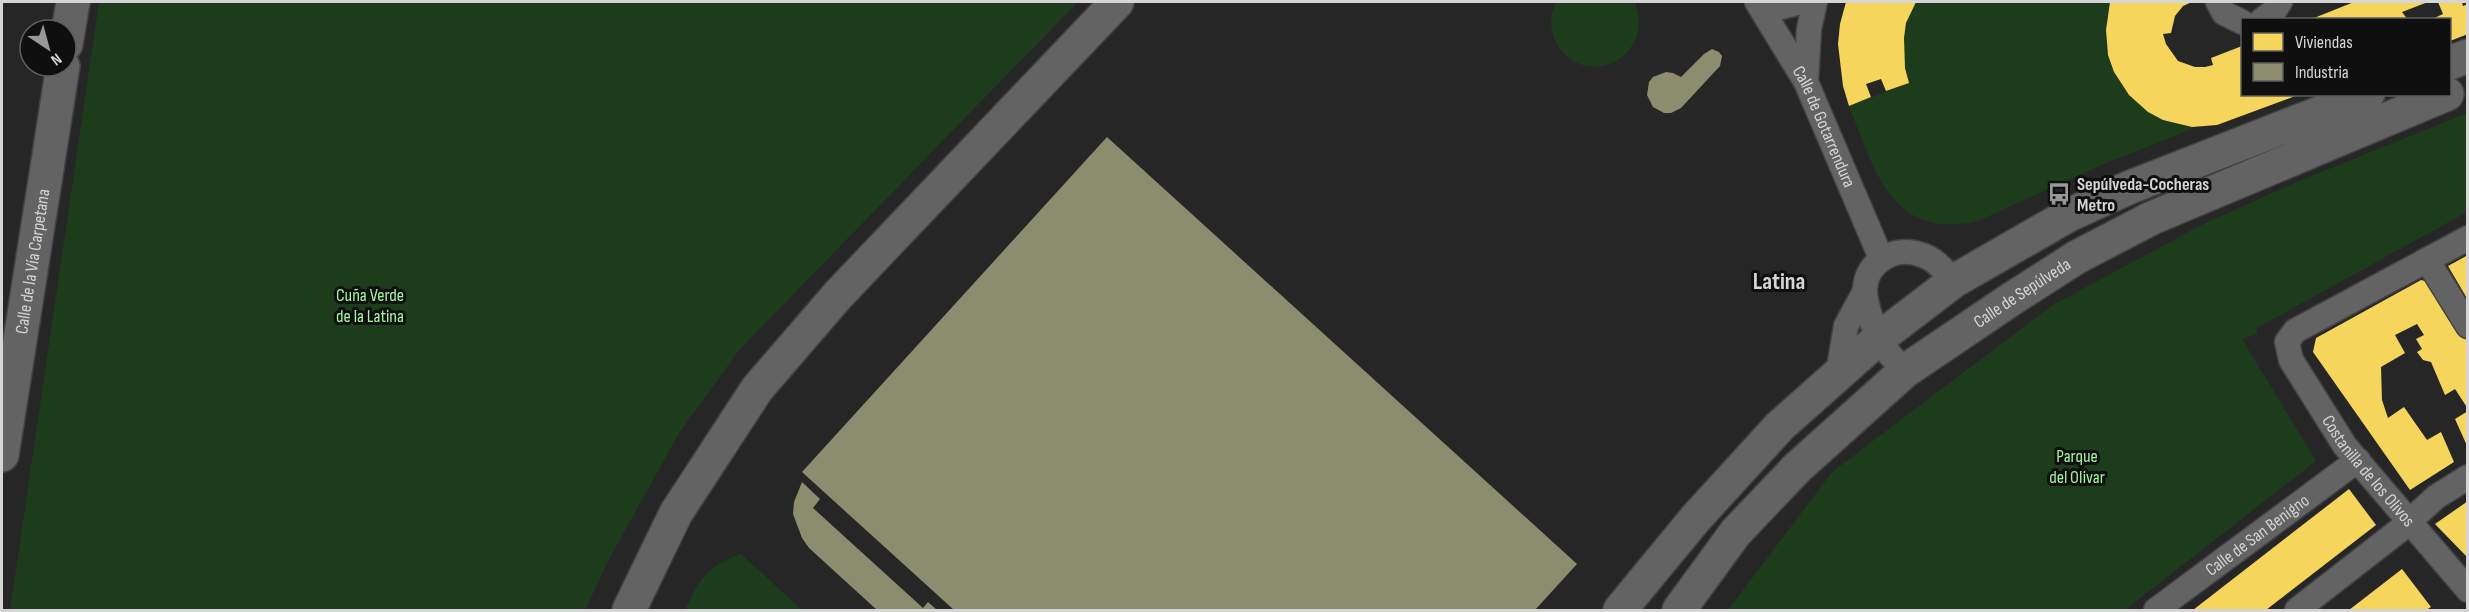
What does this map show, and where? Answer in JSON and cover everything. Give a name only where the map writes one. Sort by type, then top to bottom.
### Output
[{"type":"street","points":[[70,18],[73,2]]},
{"type":"street","points":[[629,610],[676,513],[757,388],[838,295],[1117,2]]},
{"type":"street","name":"Calle de Gotarrendura","points":[[1757,2],[1806,82],[1881,258]]},
{"type":"street","points":[[1763,2],[1782,7],[1801,2]]},
{"type":"street","points":[[1806,82],[1809,29],[1815,2]]},
{"type":"street","points":[[2218,2],[2224,12],[2241,22]]},
{"type":"street","points":[[2265,18],[2274,11],[2280,2]]},
{"type":"street","points":[[2451,63],[2468,56]]},
{"type":"street","name":"Calle de la Vía Carpetana","points":[[2,455],[61,78]]},
{"type":"street","name":"Calle de Sepúlveda","points":[[2451,93],[2468,86]]},
{"type":"street","points":[[1620,610],[1695,519],[1780,426],[1878,339],[1954,281],[2069,215],[2128,188],[2363,96]]},
{"type":"street","name":"Calle de Sepúlveda","points":[[1679,610],[1736,532],[1797,468],[1905,371],[2077,257],[2143,223],[2444,96]]},
{"type":"street","points":[[2468,238],[2427,260],[2468,326]]},
{"type":"street","points":[[1838,374],[1846,326],[1864,291],[1868,273],[1881,258],[1901,253],[1922,254],[1938,264],[1954,281],[1965,296],[1964,305],[1956,314],[1910,348],[1905,371]]},
{"type":"street","name":"Costanilla de los Olivos","points":[[2427,260],[2295,331],[2287,342],[2291,360],[2345,446],[2468,590]]},
{"type":"street","points":[[1864,291],[1878,339],[1905,371]]},
{"type":"street","name":"Calle de San Benigno","points":[[2156,610],[2358,460]]},
{"type":"street","points":[[2297,610],[2409,522],[2436,497],[2468,477]]},
{"type":"green space","name":"Cuña Verde de la Latina","points":[[99,2],[1078,2],[740,349],[678,435],[612,554],[585,610],[10,610]]},
{"type":"green space","points":[[1556,2],[1635,2],[1639,22],[1635,40],[1626,53],[1614,62],[1598,67],[1583,65],[1568,57],[1556,42],[1551,22]]},
{"type":"green space","points":[[1916,2],[2110,2],[2106,25],[2106,46],[2121,84],[2150,112],[2192,127],[2190,130],[2099,166],[1978,221],[1949,224],[1925,220],[1906,210],[1890,195],[1867,153],[1849,106],[1909,83],[1904,42],[1907,22]]},
{"type":"green space","name":"Parque del Olivar","points":[[2467,113],[2467,212],[2257,328],[2257,334],[2242,339],[2316,461],[2125,610],[1728,610],[1832,472],[2051,306],[2205,223],[2304,179]]},
{"type":"green space","points":[[741,554],[802,610],[685,610],[700,582],[712,569]]},
{"type":"building: Viviendas","points":[[1846,2],[1916,2],[1906,23],[1904,38],[1905,68],[1909,83],[1886,91],[1881,79],[1866,84],[1871,97],[1849,106],[1843,86],[1838,44]]},
{"type":"building: Viviendas","points":[[2110,2],[2192,2],[2183,6],[2175,16],[2171,33],[2163,34],[2166,44],[2178,61],[2195,67],[2205,67],[2213,65],[2211,58],[2241,46],[2241,96],[2295,96],[2217,125],[2192,127],[2163,120],[2148,112],[2129,95],[2114,72],[2108,55],[2106,30]]},
{"type":"building: Viviendas","points":[[2354,2],[2428,2],[2402,12],[2406,18],[2314,18]]},
{"type":"building: Viviendas","points":[[2438,2],[2462,2],[2463,6],[2468,4],[2468,34],[2451,41],[2451,18],[2434,18],[2443,14]]},
{"type":"building: Viviendas","points":[[2468,255],[2468,300],[2448,266]]},
{"type":"building: Viviendas","points":[[2421,280],[2434,283],[2468,340],[2468,409],[2455,389],[2445,395],[2431,362],[2423,360],[2417,352],[2422,349],[2416,339],[2424,335],[2417,324],[2395,335],[2405,353],[2381,367],[2382,400],[2388,418],[2404,407],[2427,440],[2441,432],[2454,462],[2410,490],[2313,352],[2316,338]]},
{"type":"building: Viviendas","points":[[2468,411],[2468,448],[2455,419]]},
{"type":"building: Viviendas","points":[[2349,489],[2376,525],[2266,610],[2193,610]]},
{"type":"building: Viviendas","points":[[2468,501],[2468,558],[2435,524]]},
{"type":"building: Viviendas","points":[[2402,569],[2431,607],[2426,610],[2349,610]]},
{"type":"building: Industria","points":[[1712,49],[1722,56],[1720,66],[1681,108],[1671,113],[1664,113],[1653,107],[1647,95],[1649,82],[1653,77],[1666,72],[1681,77]]},
{"type":"building: Industria","points":[[1107,137],[1577,564],[1535,610],[954,610],[802,472]]},
{"type":"building: Industria","points":[[802,482],[820,499],[813,508],[923,608],[928,602],[937,610],[877,610],[809,548],[802,538],[793,514],[794,502]]},
{"type":"place","name":"Sepúlveda-Cocheras Metro","points":[[2059,194]]},
{"type":"district","name":"Latina","points":[[1779,281]]}]
